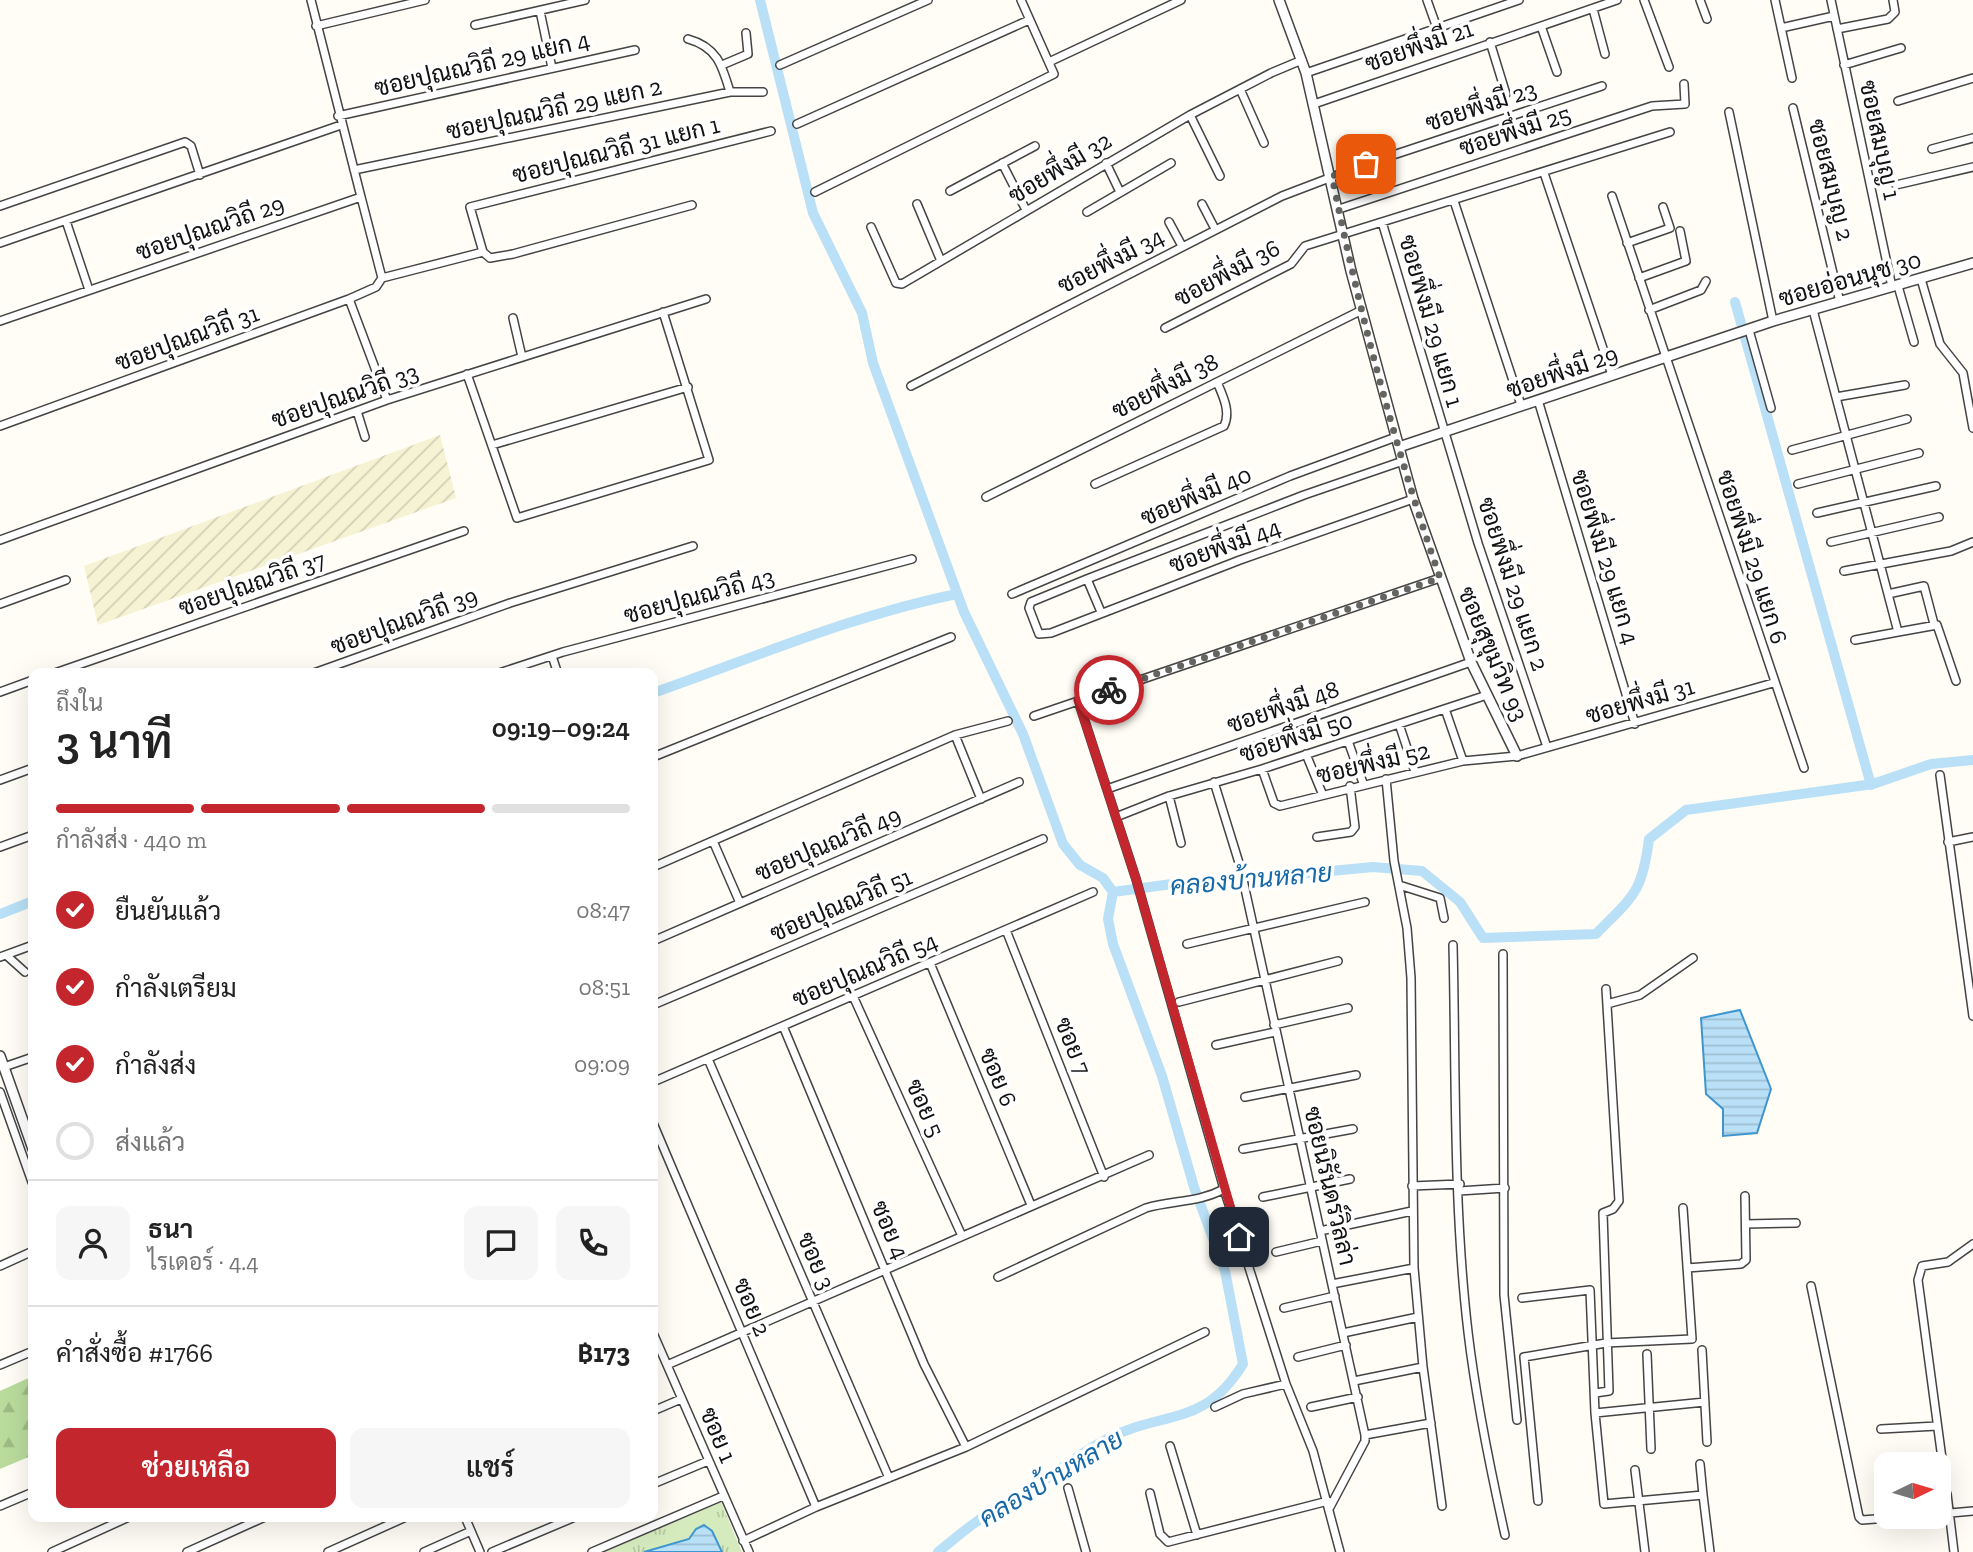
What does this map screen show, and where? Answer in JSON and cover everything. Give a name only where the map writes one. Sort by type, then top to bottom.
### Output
[{"type":"street","points":[[311,0],[339,120],[382,278]]},
{"type":"street","points":[[316,26],[425,0]]},
{"type":"street","points":[[475,25],[585,0]]},
{"type":"street","points":[[780,65],[928,0]]},
{"type":"street","points":[[814,192],[1054,74],[1021,0]]},
{"type":"street","points":[[1049,62],[1181,0]]},
{"type":"street","name":"ซอยสุขุมวิท 93","points":[[1279,0],[1306,73],[1362,310],[1413,499],[1472,663],[1517,756]]},
{"type":"street","points":[[1427,0],[1437,27]]},
{"type":"street","points":[[1306,73],[1519,0]]},
{"type":"street","name":"ซอยพึ่งมี 21","points":[[1314,104],[1617,0]]},
{"type":"street","points":[[1644,0],[1669,67]]},
{"type":"street","points":[[1700,0],[1707,19]]},
{"type":"street","points":[[1775,0],[1792,78]]},
{"type":"street","name":"ซอยสมบุญ 1","points":[[1831,0],[1895,287],[1914,342]]},
{"type":"street","points":[[1836,29],[1888,19],[1895,12],[1893,0]]},
{"type":"street","points":[[1592,9],[1605,54]]},
{"type":"street","points":[[540,10],[552,68]]},
{"type":"street","points":[[1781,28],[1834,16]]},
{"type":"street","points":[[797,124],[1030,20]]},
{"type":"street","points":[[1541,26],[1557,72]]},
{"type":"street","points":[[722,65],[748,54],[746,33]]},
{"type":"street","points":[[688,39],[707,46],[722,65],[730,92]]},
{"type":"street","points":[[1490,42],[1506,94]]},
{"type":"street","points":[[1844,65],[1901,48]]},
{"type":"street","name":"ซอยปุณณวิถี 29 แยก 4","points":[[339,120],[635,50]]},
{"type":"street","name":"ซอยพึ่งมี 32","points":[[871,227],[899,285],[1190,114],[1302,60]]},
{"type":"street","points":[[1898,101],[1973,78]]},
{"type":"street","name":"ซอยพึ่งมี 25","points":[[1339,209],[1652,106],[1685,104],[1684,84]]},
{"type":"street","name":"ซอยพึ่งมี 23","points":[[1332,176],[1602,86]]},
{"type":"street","points":[[1240,89],[1264,143]]},
{"type":"street","name":"ซอยปุณณวิถี 29 แยก 2","points":[[354,170],[730,92],[763,92]]},
{"type":"street","name":"ซอยสมบุญ 2","points":[[1793,108],[1840,302]]},
{"type":"street","points":[[1729,112],[1773,321]]},
{"type":"street","points":[[1190,114],[1220,176]]},
{"type":"street","points":[[0,243],[200,174],[339,120]]},
{"type":"street","name":"ซอยปุณณวิถี 31 แยก 1","points":[[484,252],[470,207],[771,131]]},
{"type":"street","name":"ซอยพึ่งมี 36","points":[[1165,328],[1291,264],[1306,246],[1670,132]]},
{"type":"street","points":[[1931,149],[1973,138]]},
{"type":"street","points":[[0,206],[184,142],[191,146],[200,174]]},
{"type":"street","points":[[950,191],[1035,146]]},
{"type":"street","points":[[1002,163],[1026,210]]},
{"type":"street","points":[[1106,163],[1120,192]]},
{"type":"street","points":[[1087,212],[1171,163]]},
{"type":"street","points":[[1896,185],[1973,167]]},
{"type":"street","points":[[1544,173],[1612,375]]},
{"type":"street","name":"ซอยพึ่งมี 34","points":[[911,386],[1215,229],[1282,196],[1332,176]]},
{"type":"street","name":"ซอยพึ่งมี 29 แยก 6","points":[[1612,196],[1773,683],[1804,768]]},
{"type":"street","name":"ซอยปุณณวิถี 29","points":[[0,321],[361,197]]},
{"type":"street","points":[[1454,201],[1521,405]]},
{"type":"street","points":[[916,204],[941,261]]},
{"type":"street","points":[[1202,204],[1215,229]]},
{"type":"street","name":"ซอยปุณณวิถี 31","points":[[0,426],[349,299],[376,287],[382,278],[484,252],[489,258],[513,254],[692,205]]},
{"type":"street","points":[[1627,243],[1668,229],[1663,207]]},
{"type":"street","points":[[66,220],[89,290]]},
{"type":"street","points":[[1169,222],[1182,246]]},
{"type":"street","name":"ซอยพึ่งมี 29 แยก 1","points":[[1382,222],[1444,432]]},
{"type":"street","points":[[1639,278],[1686,261],[1680,230]]},
{"type":"street","name":"ซอยอ่อนนุช 30","points":[[1744,331],[1973,263]]},
{"type":"street","points":[[1922,279],[1940,344],[1963,373],[1973,428]]},
{"type":"street","points":[[1649,310],[1701,290],[1706,281]]},
{"type":"street","points":[[349,299],[387,400]]},
{"type":"street","name":"ซอยปุณณวิถี 33","points":[[0,540],[387,400],[706,299]]},
{"type":"street","name":"ซอยพึ่งมี 38","points":[[986,496],[1362,310]]},
{"type":"street","points":[[1813,310],[1898,632]]},
{"type":"street","points":[[467,374],[517,518],[709,460],[663,312]]},
{"type":"street","points":[[513,318],[522,357]]},
{"type":"street","points":[[1744,331],[1771,408]]},
{"type":"street","name":"ซอยพึ่งมี 29","points":[[1397,442],[1444,432],[1744,331]]},
{"type":"street","points":[[1095,484],[1224,426],[1227,422],[1226,406],[1217,382]]},
{"type":"street","points":[[1836,397],[1905,385]]},
{"type":"street","points":[[492,445],[688,387]]},
{"type":"street","name":"ซอยพึ่งมี 29 แยก 4","points":[[1538,400],[1635,724]]},
{"type":"street","points":[[357,411],[365,437]]},
{"type":"street","points":[[1792,450],[1907,419]]},
{"type":"street","name":"ซอยพึ่งมี 29 แยก 2","points":[[1444,432],[1546,747]]},
{"type":"street","name":"ซอยพึ่งมี 40","points":[[1012,594],[1290,476],[1397,442]]},
{"type":"street","points":[[1798,484],[1855,467],[1919,453]]},
{"type":"street","points":[[1101,612],[1087,579],[1304,495],[1403,461]]},
{"type":"street","points":[[1818,513],[1936,486]]},
{"type":"street","name":"ซอยพึ่งมี 44","points":[[1087,579],[1030,603],[1039,634],[1051,633],[1101,612],[1413,499]]},
{"type":"street","points":[[1830,542],[1939,517]]},
{"type":"street","name":"ซอยปุณณวิถี 37","points":[[69,668],[464,531]]},
{"type":"street","points":[[1844,571],[1951,551],[1973,542]]},
{"type":"street","name":"ซอยปุณณวิถี 39","points":[[328,668],[510,603],[693,546]]},
{"type":"street","name":"ซอยปุณณวิถี 43","points":[[515,668],[912,559]]},
{"type":"street","points":[[1034,716],[1440,578]]},
{"type":"street","points":[[0,604],[66,580]]},
{"type":"street","points":[[1888,594],[1924,586],[1934,624],[1939,627],[1955,681]]},
{"type":"street","points":[[1855,640],[1934,624]]},
{"type":"street","points":[[658,755],[951,637]]},
{"type":"street","points":[[552,656],[556,668]]},
{"type":"street","name":"ซอยพึ่งมี 48","points":[[1107,789],[1472,663]]},
{"type":"street","points":[[0,692],[28,682]]},
{"type":"street","name":"ซอยพึ่งมี 31","points":[[1517,756],[1773,683]]},
{"type":"street","name":"ซอยพึ่งมี 50","points":[[1116,817],[1169,796],[1262,769],[1487,695]]},
{"type":"street","points":[[1078,700],[1136,879],[1224,1189],[1286,1384],[1329,1505],[1340,1552]]},
{"type":"street","points":[[1445,709],[1463,761]]},
{"type":"street","name":"ซอยปุณณวิถี 49","points":[[658,865],[955,736],[1008,721]]},
{"type":"street","points":[[1399,724],[1415,772]]},
{"type":"street","points":[[955,736],[981,799]]},
{"type":"street","points":[[1348,741],[1363,783]]},
{"type":"street","points":[[1307,754],[1322,793]]},
{"type":"street","name":"ซอยพึ่งมี 52","points":[[1262,769],[1276,805],[1463,761],[1517,756]]},
{"type":"street","points":[[0,780],[28,770]]},
{"type":"street","points":[[1940,775],[1973,1011]]},
{"type":"street","points":[[1386,779],[1394,861],[1407,928],[1411,978],[1414,1268],[1423,1367],[1442,1506]]},
{"type":"street","name":"ซอยปุณณวิถี 49","points":[[658,938],[1019,782]]},
{"type":"street","name":"ซอยนิรันดร์วิลล่า","points":[[1214,782],[1240,866],[1243,892],[1365,1435]]},
{"type":"street","points":[[1317,837],[1351,832],[1355,827],[1350,786]]},
{"type":"street","points":[[1169,796],[1181,843]]},
{"type":"street","points":[[0,847],[28,837]]},
{"type":"street","points":[[1948,842],[1973,837]]},
{"type":"street","name":"ซอยปุณณวิถี 51","points":[[658,1003],[1044,839]]},
{"type":"street","points":[[713,841],[740,903]]},
{"type":"street","points":[[1398,885],[1440,898],[1444,918]]},
{"type":"street","name":"ซอยปุณณวิถี 54","points":[[658,1080],[1093,892]]},
{"type":"street","points":[[1187,944],[1251,926],[1365,902]]},
{"type":"street","name":"ซอย 7","points":[[1006,930],[1104,1177]]},
{"type":"street","points":[[1453,944],[1460,1188],[1468,1329],[1482,1430],[1505,1535]]},
{"type":"street","points":[[3,956],[28,948]]},
{"type":"street","points":[[1503,954],[1504,1294],[1517,1420]]},
{"type":"street","points":[[3,956],[25,972]]},
{"type":"street","points":[[1607,1004],[1640,995],[1693,958]]},
{"type":"street","points":[[1179,1002],[1263,978],[1338,961]]},
{"type":"street","name":"ซอย 6","points":[[930,963],[1031,1205]]},
{"type":"street","points":[[1595,1393],[1609,1391],[1603,1213],[1613,1209],[1619,1201],[1606,989]]},
{"type":"street","name":"ซอย 5","points":[[853,996],[962,1236]]},
{"type":"street","points":[[1216,1045],[1348,1008]]},
{"type":"street","name":"ซอย 4","points":[[783,1026],[924,1364],[966,1447]]},
{"type":"street","points":[[0,1056],[28,1135]]},
{"type":"street","points":[[4,1067],[28,1059]]},
{"type":"street","name":"ซอย 3","points":[[708,1059],[889,1478]]},
{"type":"street","points":[[1245,1097],[1356,1075]]},
{"type":"street","points":[[0,1092],[4,1114],[28,1172]]},
{"type":"street","points":[[1243,1149],[1353,1129]]},
{"type":"street","name":"ซอย 2","points":[[658,1135],[816,1507]]},
{"type":"street","points":[[667,1365],[1031,1205],[1104,1177],[1149,1155]]},
{"type":"street","points":[[1263,1197],[1350,1178]]},
{"type":"street","points":[[1412,1186],[1505,1188]]},
{"type":"street","points":[[998,1277],[1146,1208],[1165,1203],[1190,1203],[1224,1189]]},
{"type":"street","points":[[1687,1268],[1741,1264],[1748,1255],[1745,1196]]},
{"type":"street","points":[[1538,1501],[1524,1357],[1606,1343],[1692,1339],[1683,1208]]},
{"type":"street","points":[[1320,1231],[1412,1211]]},
{"type":"street","points":[[1746,1224],[1796,1223]]},
{"type":"street","points":[[1276,1252],[1322,1241]]},
{"type":"street","points":[[1941,1452],[1920,1270],[1922,1266],[1944,1264],[1958,1258],[1973,1244]]},
{"type":"street","points":[[0,1266],[28,1253]]},
{"type":"street","points":[[1332,1284],[1414,1268]]},
{"type":"street","points":[[1811,1286],[1859,1517],[1863,1520],[1874,1519]]},
{"type":"street","points":[[1522,1298],[1590,1290],[1595,1413],[1603,1504],[1703,1495]]},
{"type":"street","points":[[1284,1308],[1335,1296]]},
{"type":"street","points":[[1343,1333],[1418,1317]]},
{"type":"street","points":[[743,1541],[816,1507],[966,1447],[1205,1332]]},
{"type":"street","name":"ซอย 1","points":[[658,1344],[749,1552]]},
{"type":"street","points":[[1298,1357],[1346,1345]]},
{"type":"street","points":[[1702,1350],[1707,1442]]},
{"type":"street","points":[[0,1365],[28,1352]]},
{"type":"street","points":[[1647,1354],[1651,1450]]},
{"type":"street","points":[[1354,1381],[1423,1367]]},
{"type":"street","points":[[1215,1407],[1243,1394],[1286,1384]]},
{"type":"street","points":[[1311,1407],[1358,1397]]},
{"type":"street","points":[[658,1409],[681,1399]]},
{"type":"street","points":[[1595,1413],[1705,1402]]},
{"type":"street","points":[[1150,1493],[1163,1540],[1176,1541],[1329,1505],[1365,1441],[1365,1435],[1431,1423]]},
{"type":"street","points":[[1881,1429],[1937,1426]]},
{"type":"street","points":[[1170,1446],[1197,1535]]},
{"type":"street","points":[[658,1482],[708,1461]]},
{"type":"street","points":[[1700,1464],[1710,1552]]},
{"type":"street","points":[[1636,1470],[1645,1552]]},
{"type":"street","points":[[1068,1488],[1086,1552]]},
{"type":"street","points":[[0,1506],[28,1494]]},
{"type":"street","points":[[592,1552],[723,1496]]},
{"type":"street","points":[[1951,1513],[1973,1510]]},
{"type":"street","points":[[52,1552],[118,1522]]},
{"type":"street","points":[[187,1552],[254,1522]]},
{"type":"street","points":[[328,1552],[395,1522]]},
{"type":"street","points":[[467,1522],[480,1552]]},
{"type":"street","points":[[492,1552],[563,1522]]},
{"type":"street","points":[[1951,1523],[1954,1552]]},
{"type":"street","points":[[424,1552],[471,1531]]},
{"type":"shaded area","points":[[440,435],[456,498],[98,625],[84,566]]},
{"type":"green space","points":[[28,1378],[28,1457],[0,1469],[0,1391]]},
{"type":"green space","points":[[721,1502],[742,1552],[605,1552]]},
{"type":"water","points":[[1740,1010],[1771,1089],[1757,1133],[1723,1136],[1723,1109],[1706,1094],[1701,1018]]},
{"type":"water","points":[[704,1525],[712,1531],[722,1552],[644,1552],[689,1539],[696,1529]]},
{"type":"waterway","points":[[760,0],[813,213],[862,313],[873,363],[964,612],[1023,734],[1063,844],[1080,865],[1103,878],[1113,892]]},
{"type":"waterway","points":[[1735,302],[1871,785]]},
{"type":"waterway","points":[[658,691],[841,625],[957,594]]},
{"type":"waterway","name":"คลองบ้านหลาย","points":[[938,1552],[966,1529],[1018,1499],[1095,1445],[1127,1430],[1181,1415],[1213,1399],[1243,1364],[1225,1271],[1194,1187],[1162,1076],[1113,944],[1108,919],[1113,892],[1179,883],[1195,884],[1373,867],[1422,871],[1460,902],[1483,938],[1596,934],[1634,893],[1643,872],[1649,839],[1686,810],[1873,784],[1931,764],[1973,760]]},
{"type":"waterway","points":[[0,914],[28,903]]},
{"type":"way so far","points":[[1109,690],[1440,578],[1413,499],[1351,271],[1332,176],[1366,164]]},
{"type":"route","points":[[1109,690],[1078,700],[1136,879],[1170,1006],[1239,1237]]}]
